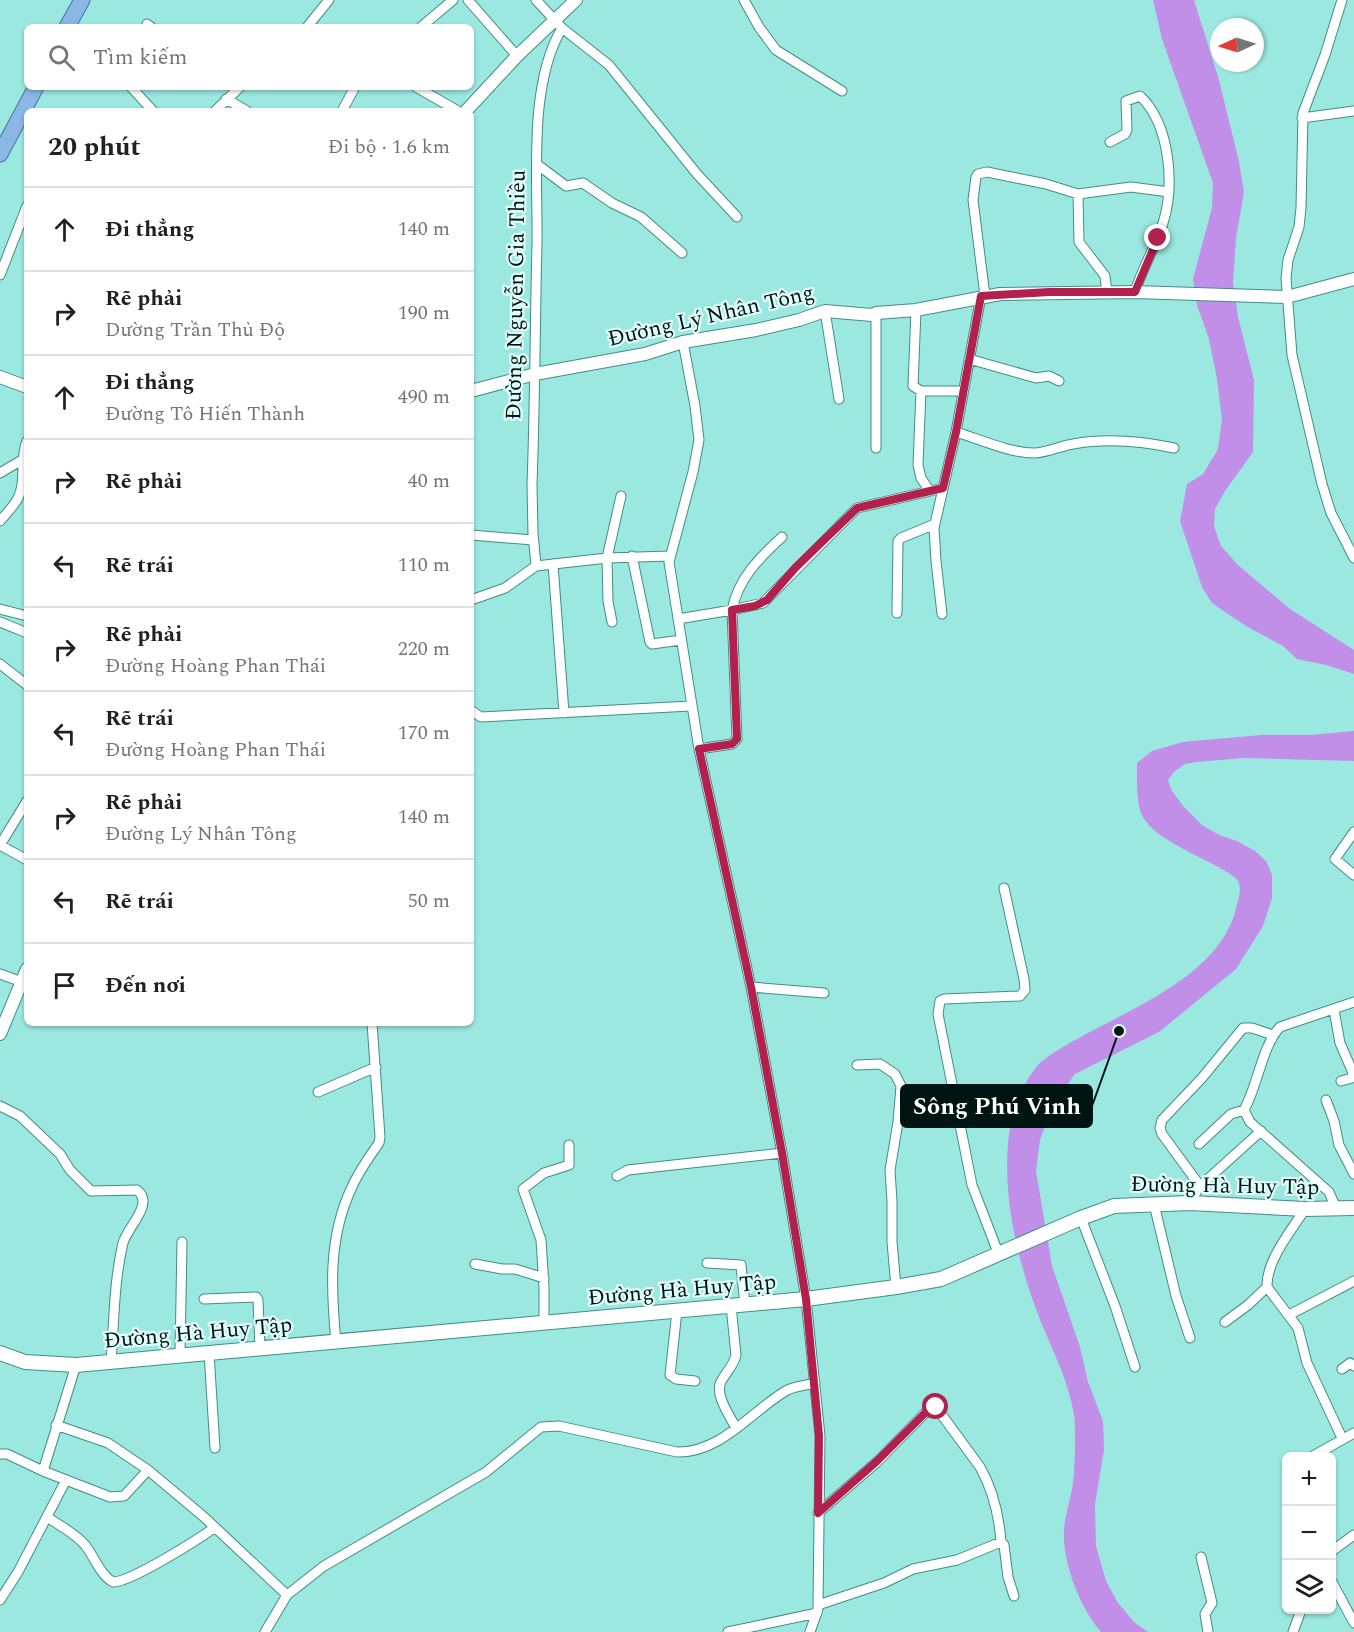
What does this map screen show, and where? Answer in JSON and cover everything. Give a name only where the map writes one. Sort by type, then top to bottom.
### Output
[{"type":"highway","points":[[69,24],[82,0]]},
{"type":"highway","points":[[25,108],[34,90]]},
{"type":"highway","points":[[0,154],[24,109]]},
{"type":"main road","name":"Đường Hà Huy Tập","points":[[0,1353],[25,1362],[76,1365],[806,1299],[941,1279],[1114,1206],[1190,1203],[1305,1209],[1354,1208]]},
{"type":"street","points":[[309,24],[329,0]]},
{"type":"street","points":[[425,24],[453,0]]},
{"type":"street","points":[[468,0],[517,56]]},
{"type":"street","points":[[536,0],[558,24],[609,65],[697,174],[737,217]]},
{"type":"street","points":[[469,108],[517,56],[558,24],[576,0]]},
{"type":"street","points":[[744,0],[759,27],[776,50],[842,91]]},
{"type":"street","points":[[1342,0],[1302,118],[1301,208],[1299,226],[1288,260],[1287,297],[1292,355],[1322,484],[1332,513],[1354,558]]},
{"type":"street","name":"Đường Nguyễn Gia Thiều","points":[[536,566],[532,485],[538,165],[542,81],[558,24]]},
{"type":"street","points":[[134,90],[150,108]]},
{"type":"street","points":[[344,108],[354,90]]},
{"type":"street","points":[[421,90],[453,108]]},
{"type":"street","points":[[218,108],[233,93],[246,108]]},
{"type":"street","points":[[1110,142],[1125,134],[1127,130],[1126,101],[1140,96],[1151,110],[1164,140],[1169,163],[1169,192],[1163,224],[1135,292]]},
{"type":"street","points":[[1302,118],[1354,111]]},
{"type":"street","points":[[538,165],[566,186],[582,183],[612,203],[638,214],[682,253]]},
{"type":"street","points":[[942,614],[936,561],[935,525],[983,296],[973,200],[976,177],[978,174],[987,172],[1078,194],[1131,187],[1169,192]]},
{"type":"street","points":[[1078,194],[1079,242],[1105,276],[1107,293]]},
{"type":"street","points":[[0,275],[24,214]]},
{"type":"street","name":"Đường Lý Nhân Tông","points":[[474,390],[535,374],[645,354],[683,342],[756,330],[825,311],[872,315],[916,310],[983,296],[1049,292],[1135,292],[1287,297],[1354,279]]},
{"type":"street","points":[[916,310],[912,382],[915,389],[962,391]]},
{"type":"street","points":[[825,311],[839,399]]},
{"type":"street","points":[[876,313],[876,448]]},
{"type":"street","points":[[683,342],[699,440],[693,472],[669,562],[691,706],[751,987],[806,1299],[819,1436],[818,1609],[810,1632]]},
{"type":"street","points":[[969,359],[1038,378],[1050,376],[1059,381]]},
{"type":"street","points":[[0,377],[24,386]]},
{"type":"street","points":[[921,391],[918,465],[921,478],[929,490]]},
{"type":"street","points":[[956,432],[1020,451],[1035,453],[1075,444],[1123,441],[1142,441],[1174,448]]},
{"type":"street","points":[[0,521],[24,490],[22,460],[24,452]]},
{"type":"street","points":[[0,473],[22,460]]},
{"type":"street","points":[[678,619],[755,606],[767,600],[796,567],[857,508],[943,488]]},
{"type":"street","points":[[612,622],[608,601],[607,558],[621,496]]},
{"type":"street","points":[[897,613],[898,541],[935,525]]},
{"type":"street","points":[[474,535],[533,540]]},
{"type":"street","points":[[699,749],[732,744],[737,739],[732,610],[739,587],[753,564],[782,537]]},
{"type":"street","points":[[474,599],[505,588],[536,566],[632,556],[670,556]]},
{"type":"street","points":[[632,556],[650,642],[652,644],[681,640]]},
{"type":"street","points":[[553,564],[564,713]]},
{"type":"street","points":[[24,615],[4,610],[0,623],[24,632]]},
{"type":"street","points":[[0,664],[24,683]]},
{"type":"street","points":[[474,713],[480,717],[691,706]]},
{"type":"street","points":[[24,806],[0,845],[24,858]]},
{"type":"street","points":[[1354,832],[1335,859],[1354,875]]},
{"type":"street","points":[[999,1255],[972,1185],[938,1014],[940,1001],[944,999],[1020,996],[1024,990],[1024,979],[1004,888]]},
{"type":"street","points":[[0,974],[22,982]]},
{"type":"street","points":[[0,1034],[24,977]]},
{"type":"street","points":[[751,987],[824,993]]},
{"type":"street","points":[[1199,1144],[1231,1114],[1244,1110],[1273,1035],[1280,1026],[1354,1002]]},
{"type":"street","points":[[1334,1010],[1340,1043],[1353,1073],[1352,1078],[1341,1082]]},
{"type":"street","points":[[336,1343],[332,1286],[335,1242],[347,1199],[360,1172],[379,1143],[381,1129],[372,1026]]},
{"type":"street","points":[[1200,1186],[1162,1134],[1160,1128],[1162,1120],[1202,1078],[1243,1028],[1252,1028],[1273,1035]]},
{"type":"street","points":[[857,1065],[880,1064],[895,1074],[901,1086],[890,1170],[896,1287]]},
{"type":"street","points":[[318,1092],[376,1067]]},
{"type":"street","points":[[1326,1100],[1334,1121],[1339,1145],[1354,1174]]},
{"type":"street","points":[[0,1106],[20,1116],[60,1154],[70,1170],[91,1191],[137,1190],[144,1198],[139,1214],[123,1243],[111,1362]]},
{"type":"street","points":[[1244,1110],[1250,1122],[1329,1192],[1336,1208]]},
{"type":"street","points":[[1190,1203],[1200,1186],[1261,1131]]},
{"type":"street","points":[[544,1323],[544,1278],[540,1233],[523,1190],[544,1173],[569,1165],[569,1145]]},
{"type":"street","points":[[617,1176],[628,1170],[782,1153]]},
{"type":"street","points":[[1154,1204],[1176,1296],[1190,1338]]},
{"type":"street","points":[[1305,1209],[1273,1260],[1268,1272],[1268,1287],[1298,1328],[1307,1363],[1354,1445]]},
{"type":"street","points":[[1081,1218],[1136,1367]]},
{"type":"street","points":[[180,1355],[182,1242]]},
{"type":"street","points":[[707,1263],[741,1266],[736,1355],[720,1383],[719,1391],[736,1428]]},
{"type":"street","points":[[474,1264],[515,1269],[544,1278]]},
{"type":"street","points":[[1289,1315],[1354,1281]]},
{"type":"street","points":[[1224,1322],[1268,1287]]},
{"type":"street","points":[[204,1299],[256,1297],[260,1348]]},
{"type":"street","points":[[677,1311],[670,1375],[676,1379],[695,1381]]},
{"type":"street","points":[[209,1353],[215,1448]]},
{"type":"street","points":[[1342,1369],[1350,1363],[1354,1366]]},
{"type":"street","points":[[43,1471],[76,1365]]},
{"type":"street","points":[[265,1632],[287,1595],[330,1562],[486,1472],[541,1427],[559,1426],[677,1452],[690,1452],[704,1448],[736,1428],[784,1391],[815,1383]]},
{"type":"street","points":[[818,1513],[876,1462],[928,1410],[936,1407],[986,1476],[996,1506],[1001,1542],[1004,1545],[1008,1576],[1014,1596]]},
{"type":"street","points":[[56,1425],[108,1443],[148,1470],[204,1517],[287,1595]]},
{"type":"street","points":[[1320,1452],[1348,1435]]},
{"type":"street","points":[[0,1454],[8,1454],[43,1471],[110,1497],[124,1496],[148,1470]]},
{"type":"street","points":[[0,1600],[18,1572],[66,1480]]},
{"type":"street","points":[[46,1517],[81,1540],[96,1559],[105,1576],[117,1582],[193,1542],[214,1528]]},
{"type":"street","points":[[1336,1548],[1354,1535]]},
{"type":"street","points":[[728,1632],[818,1609],[913,1569],[957,1560],[1001,1542]]},
{"type":"street","points":[[1201,1557],[1212,1603],[1205,1614],[1208,1632]]},
{"type":"street","points":[[1336,1589],[1354,1623]]},
{"type":"street","points":[[1294,1632],[1300,1614]]},
{"type":"shaded area","points":[[1153,0],[1194,0],[1210,51],[1210,72],[1216,72],[1219,80],[1244,192],[1236,238],[1233,282],[1238,317],[1254,380],[1253,452],[1215,509],[1214,526],[1221,546],[1238,565],[1290,609],[1354,650],[1354,674],[1297,659],[1283,646],[1246,626],[1212,603],[1202,587],[1180,521],[1187,484],[1203,474],[1218,449],[1222,419],[1209,339],[1197,305],[1193,279],[1212,208],[1213,183],[1162,39]]},
{"type":"shaded area","points":[[1354,731],[1354,761],[1243,758],[1185,764],[1174,772],[1168,780],[1172,791],[1202,825],[1255,851],[1266,861],[1272,875],[1272,898],[1263,926],[1236,969],[1159,1032],[1075,1074],[1054,1102],[1040,1140],[1036,1171],[1052,1266],[1080,1347],[1088,1382],[1103,1421],[1104,1450],[1095,1504],[1096,1546],[1106,1581],[1118,1603],[1135,1623],[1148,1632],[1101,1632],[1080,1598],[1066,1556],[1064,1530],[1074,1476],[1074,1414],[1065,1379],[1034,1304],[1015,1236],[1007,1167],[1009,1134],[1014,1113],[1026,1083],[1041,1062],[1177,983],[1198,967],[1216,948],[1229,928],[1240,891],[1239,883],[1235,877],[1178,846],[1150,826],[1142,815],[1139,804],[1137,763],[1152,751],[1183,742],[1261,735],[1310,735]]},
{"type":"place","name":"Sông Phú Vinh","points":[[1119,1031]]},
{"type":"route","points":[[936,1407],[928,1410],[876,1462],[818,1513],[817,1397],[806,1299],[751,987],[699,749],[732,744],[737,739],[732,610],[755,606],[767,600],[796,567],[857,508],[943,488],[956,432],[981,296],[1049,292],[1135,292],[1158,238]]}]
